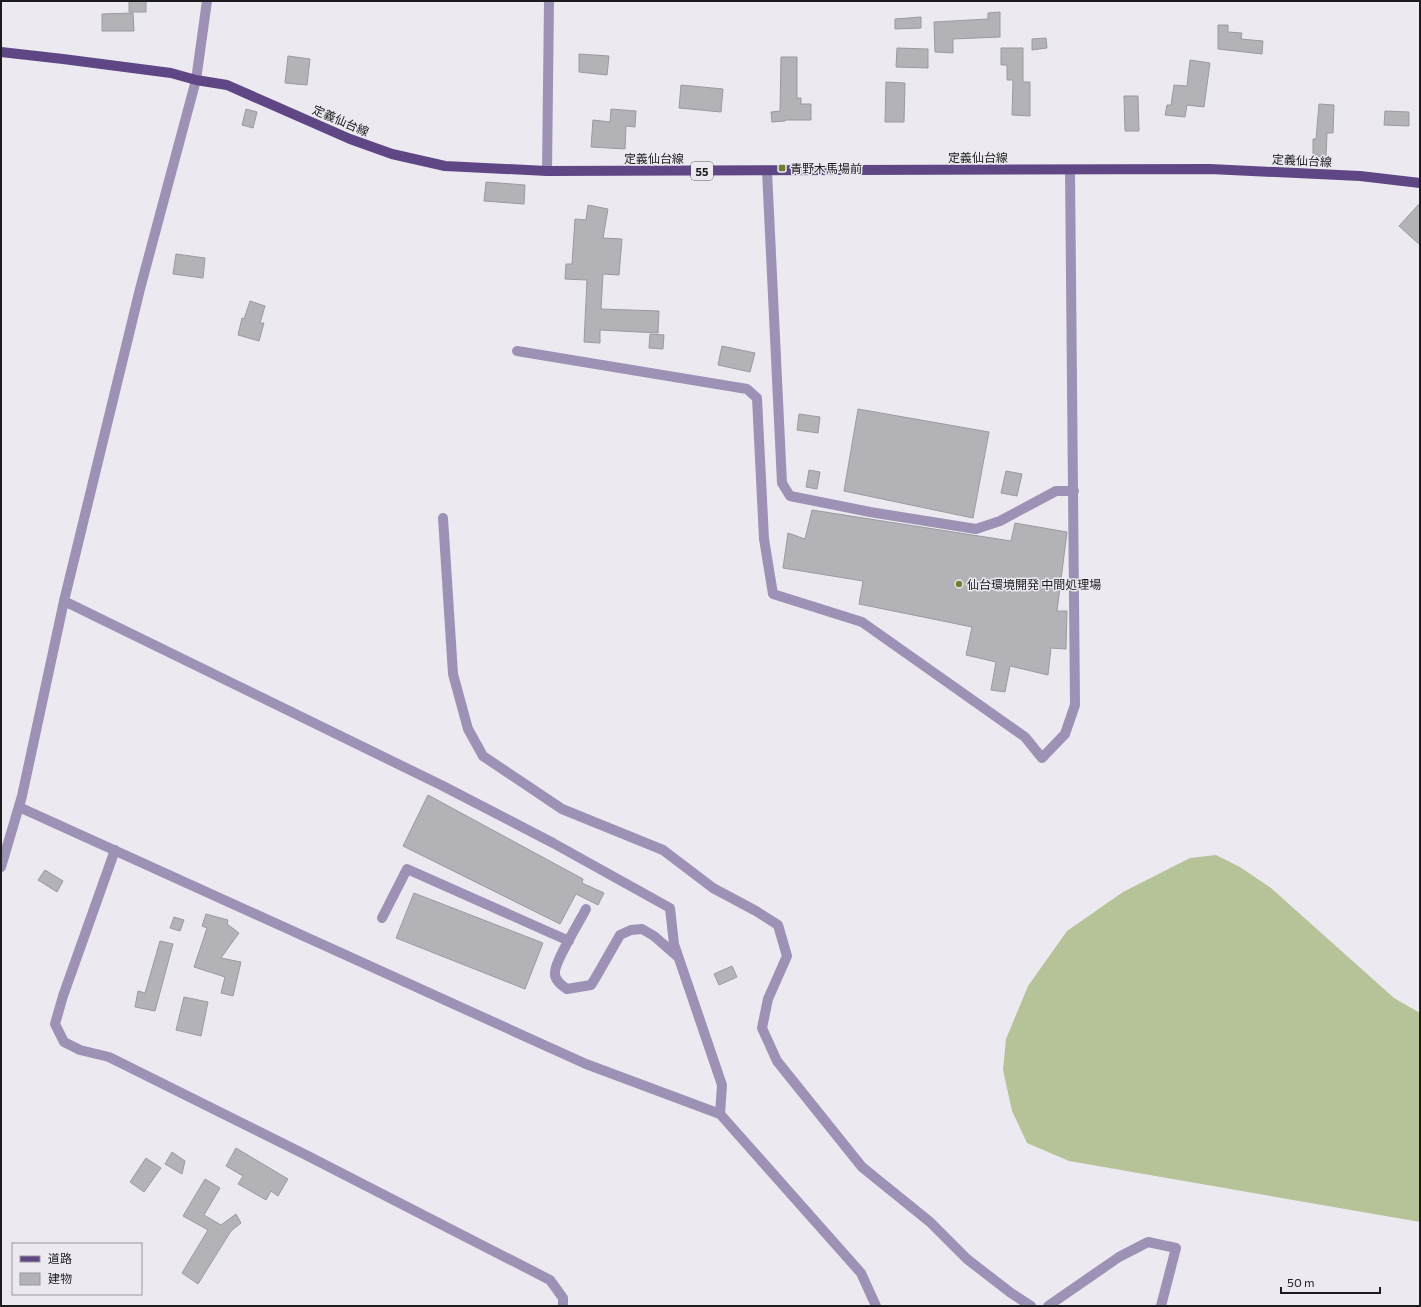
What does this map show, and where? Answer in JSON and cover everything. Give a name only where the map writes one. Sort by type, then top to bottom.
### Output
[{"type":"main road","name":"定義仙台線","points":[[1,52],[172,73],[196,80],[227,85],[350,139],[392,154],[445,166],[547,171],[1210,169],[1360,176],[1420,183]]},
{"type":"street","points":[[1,867],[19,807],[64,601],[140,289],[196,80],[208,1]]},
{"type":"street","points":[[547,171],[549,1]]},
{"type":"street","points":[[516,351],[747,389],[757,398],[764,538],[773,594],[862,622],[1025,737],[1042,758],[1065,734],[1075,705],[1070,170]]},
{"type":"street","points":[[768,171],[782,483],[790,496],[870,512],[976,529],[1000,521],[1056,491],[1074,491]]},
{"type":"street","points":[[443,518],[453,674],[468,729],[483,756],[562,809],[663,850],[713,888],[778,924],[787,956],[768,999],[762,1028],[776,1061],[862,1167],[930,1222],[967,1258],[1011,1293],[1032,1306]]},
{"type":"street","points":[[64,601],[441,784],[554,843],[670,908],[674,944],[722,1085],[720,1114]]},
{"type":"street","points":[[19,807],[586,1064],[720,1114],[861,1273],[876,1306]]},
{"type":"street","points":[[115,850],[62,996],[55,1024],[64,1042],[80,1050],[109,1057],[550,1280],[563,1298],[563,1306]]},
{"type":"street","points":[[382,918],[407,869],[569,941]]},
{"type":"street","points":[[586,909],[559,959],[554,972],[558,984],[567,989],[591,984],[596,978],[620,935],[631,930],[642,929],[654,936],[678,957]]},
{"type":"street","points":[[1048,1306],[1074,1290],[1119,1257],[1148,1242],[1176,1248],[1161,1306]]},
{"type":"green space","points":[[1216,855],[1240,867],[1271,888],[1394,998],[1420,1013],[1420,1222],[1069,1161],[1027,1143],[1012,1111],[1003,1070],[1006,1039],[1028,986],[1067,931],[1123,892],[1190,858]]},
{"type":"building","points":[[129,1],[146,1],[146,12],[129,12]]},
{"type":"building","points":[[1000,12],[1000,37],[953,39],[953,53],[935,52],[934,22],[988,19],[988,13]]},
{"type":"building","points":[[133,13],[134,31],[102,31],[102,14]]},
{"type":"building","points":[[921,17],[921,28],[895,29],[895,19]]},
{"type":"building","points":[[1218,25],[1228,25],[1228,32],[1242,33],[1241,39],[1263,41],[1262,54],[1218,49]]},
{"type":"building","points":[[1046,38],[1047,48],[1032,50],[1032,39]]},
{"type":"building","points":[[897,48],[928,49],[928,68],[896,67]]},
{"type":"building","points":[[1001,48],[1023,48],[1023,82],[1030,82],[1030,116],[1012,115],[1013,80],[1007,80],[1007,65],[1001,65]]},
{"type":"building","points":[[579,54],[609,56],[607,75],[579,72]]},
{"type":"building","points":[[288,56],[310,59],[307,85],[285,83]]},
{"type":"building","points":[[781,57],[797,57],[797,98],[801,98],[801,104],[811,104],[811,120],[786,120],[772,122],[771,112],[780,111]]},
{"type":"building","points":[[1190,60],[1210,63],[1204,107],[1187,105],[1185,117],[1165,115],[1167,105],[1171,105],[1174,85],[1187,86]]},
{"type":"building","points":[[886,82],[905,83],[904,122],[885,122]]},
{"type":"building","points":[[681,85],[723,89],[721,112],[679,108]]},
{"type":"building","points":[[1124,96],[1138,96],[1139,131],[1125,131]]},
{"type":"building","points":[[1319,104],[1334,105],[1333,133],[1327,133],[1326,157],[1313,156],[1313,139],[1316,139]]},
{"type":"building","points":[[246,109],[257,112],[253,128],[242,125]]},
{"type":"building","points":[[611,109],[636,111],[635,127],[626,126],[625,149],[591,147],[593,120],[610,122]]},
{"type":"building","points":[[1385,111],[1409,112],[1409,126],[1384,125]]},
{"type":"building","points":[[486,182],[525,185],[524,204],[484,201]]},
{"type":"building","points":[[1420,203],[1420,245],[1399,226]]},
{"type":"building","points":[[588,205],[608,209],[603,238],[622,239],[619,275],[603,274],[601,309],[659,311],[658,333],[600,330],[600,343],[584,342],[587,280],[565,279],[566,264],[572,264],[575,219],[586,220]]},
{"type":"building","points":[[176,254],[205,258],[203,278],[173,274]]},
{"type":"building","points":[[250,301],[265,306],[260,323],[264,323],[259,341],[238,335],[242,318],[244,319]]},
{"type":"building","points":[[650,334],[664,335],[663,349],[649,348]]},
{"type":"building","points":[[722,346],[755,353],[750,372],[718,365]]},
{"type":"building","points":[[858,409],[989,432],[973,518],[844,491]]},
{"type":"building","points":[[799,414],[820,417],[818,433],[797,430]]},
{"type":"building","points":[[809,470],[820,472],[817,489],[806,487]]},
{"type":"building","points":[[1006,471],[1022,474],[1017,496],[1001,493]]},
{"type":"building","points":[[812,510],[1011,541],[1015,523],[1067,532],[1057,611],[1067,611],[1066,649],[1051,648],[1048,675],[1010,666],[1005,692],[991,690],[996,662],[966,655],[972,627],[859,604],[863,581],[783,568],[788,533],[805,539]]},
{"type":"building","points":[[428,795],[583,879],[582,883],[604,893],[598,905],[576,894],[560,924],[403,846]]},
{"type":"building","points":[[45,870],[63,881],[57,892],[38,880]]},
{"type":"building","points":[[414,893],[543,943],[525,989],[396,938]]},
{"type":"building","points":[[206,914],[228,920],[227,924],[239,933],[221,958],[241,962],[233,996],[221,993],[225,977],[194,967],[207,928],[202,926]]},
{"type":"building","points":[[174,917],[184,920],[180,931],[170,928]]},
{"type":"building","points":[[160,941],[173,944],[155,1011],[135,1007],[138,991],[145,993]]},
{"type":"building","points":[[732,966],[737,977],[719,985],[714,974]]},
{"type":"building","points":[[184,997],[208,1002],[201,1036],[176,1030]]},
{"type":"building","points":[[236,1148],[288,1179],[278,1196],[271,1191],[266,1200],[238,1184],[243,1176],[226,1166]]},
{"type":"building","points":[[172,1152],[185,1161],[182,1174],[165,1164]]},
{"type":"building","points":[[146,1158],[161,1168],[144,1192],[130,1182]]},
{"type":"building","points":[[205,1179],[220,1188],[204,1215],[221,1225],[236,1214],[241,1223],[231,1231],[198,1284],[182,1273],[208,1230],[183,1216]]},
{"type":"place","name":"青野木馬場前","points":[[782,168]]},
{"type":"place","name":"仙台環境開発 中間処理場","points":[[959,584]]}]
